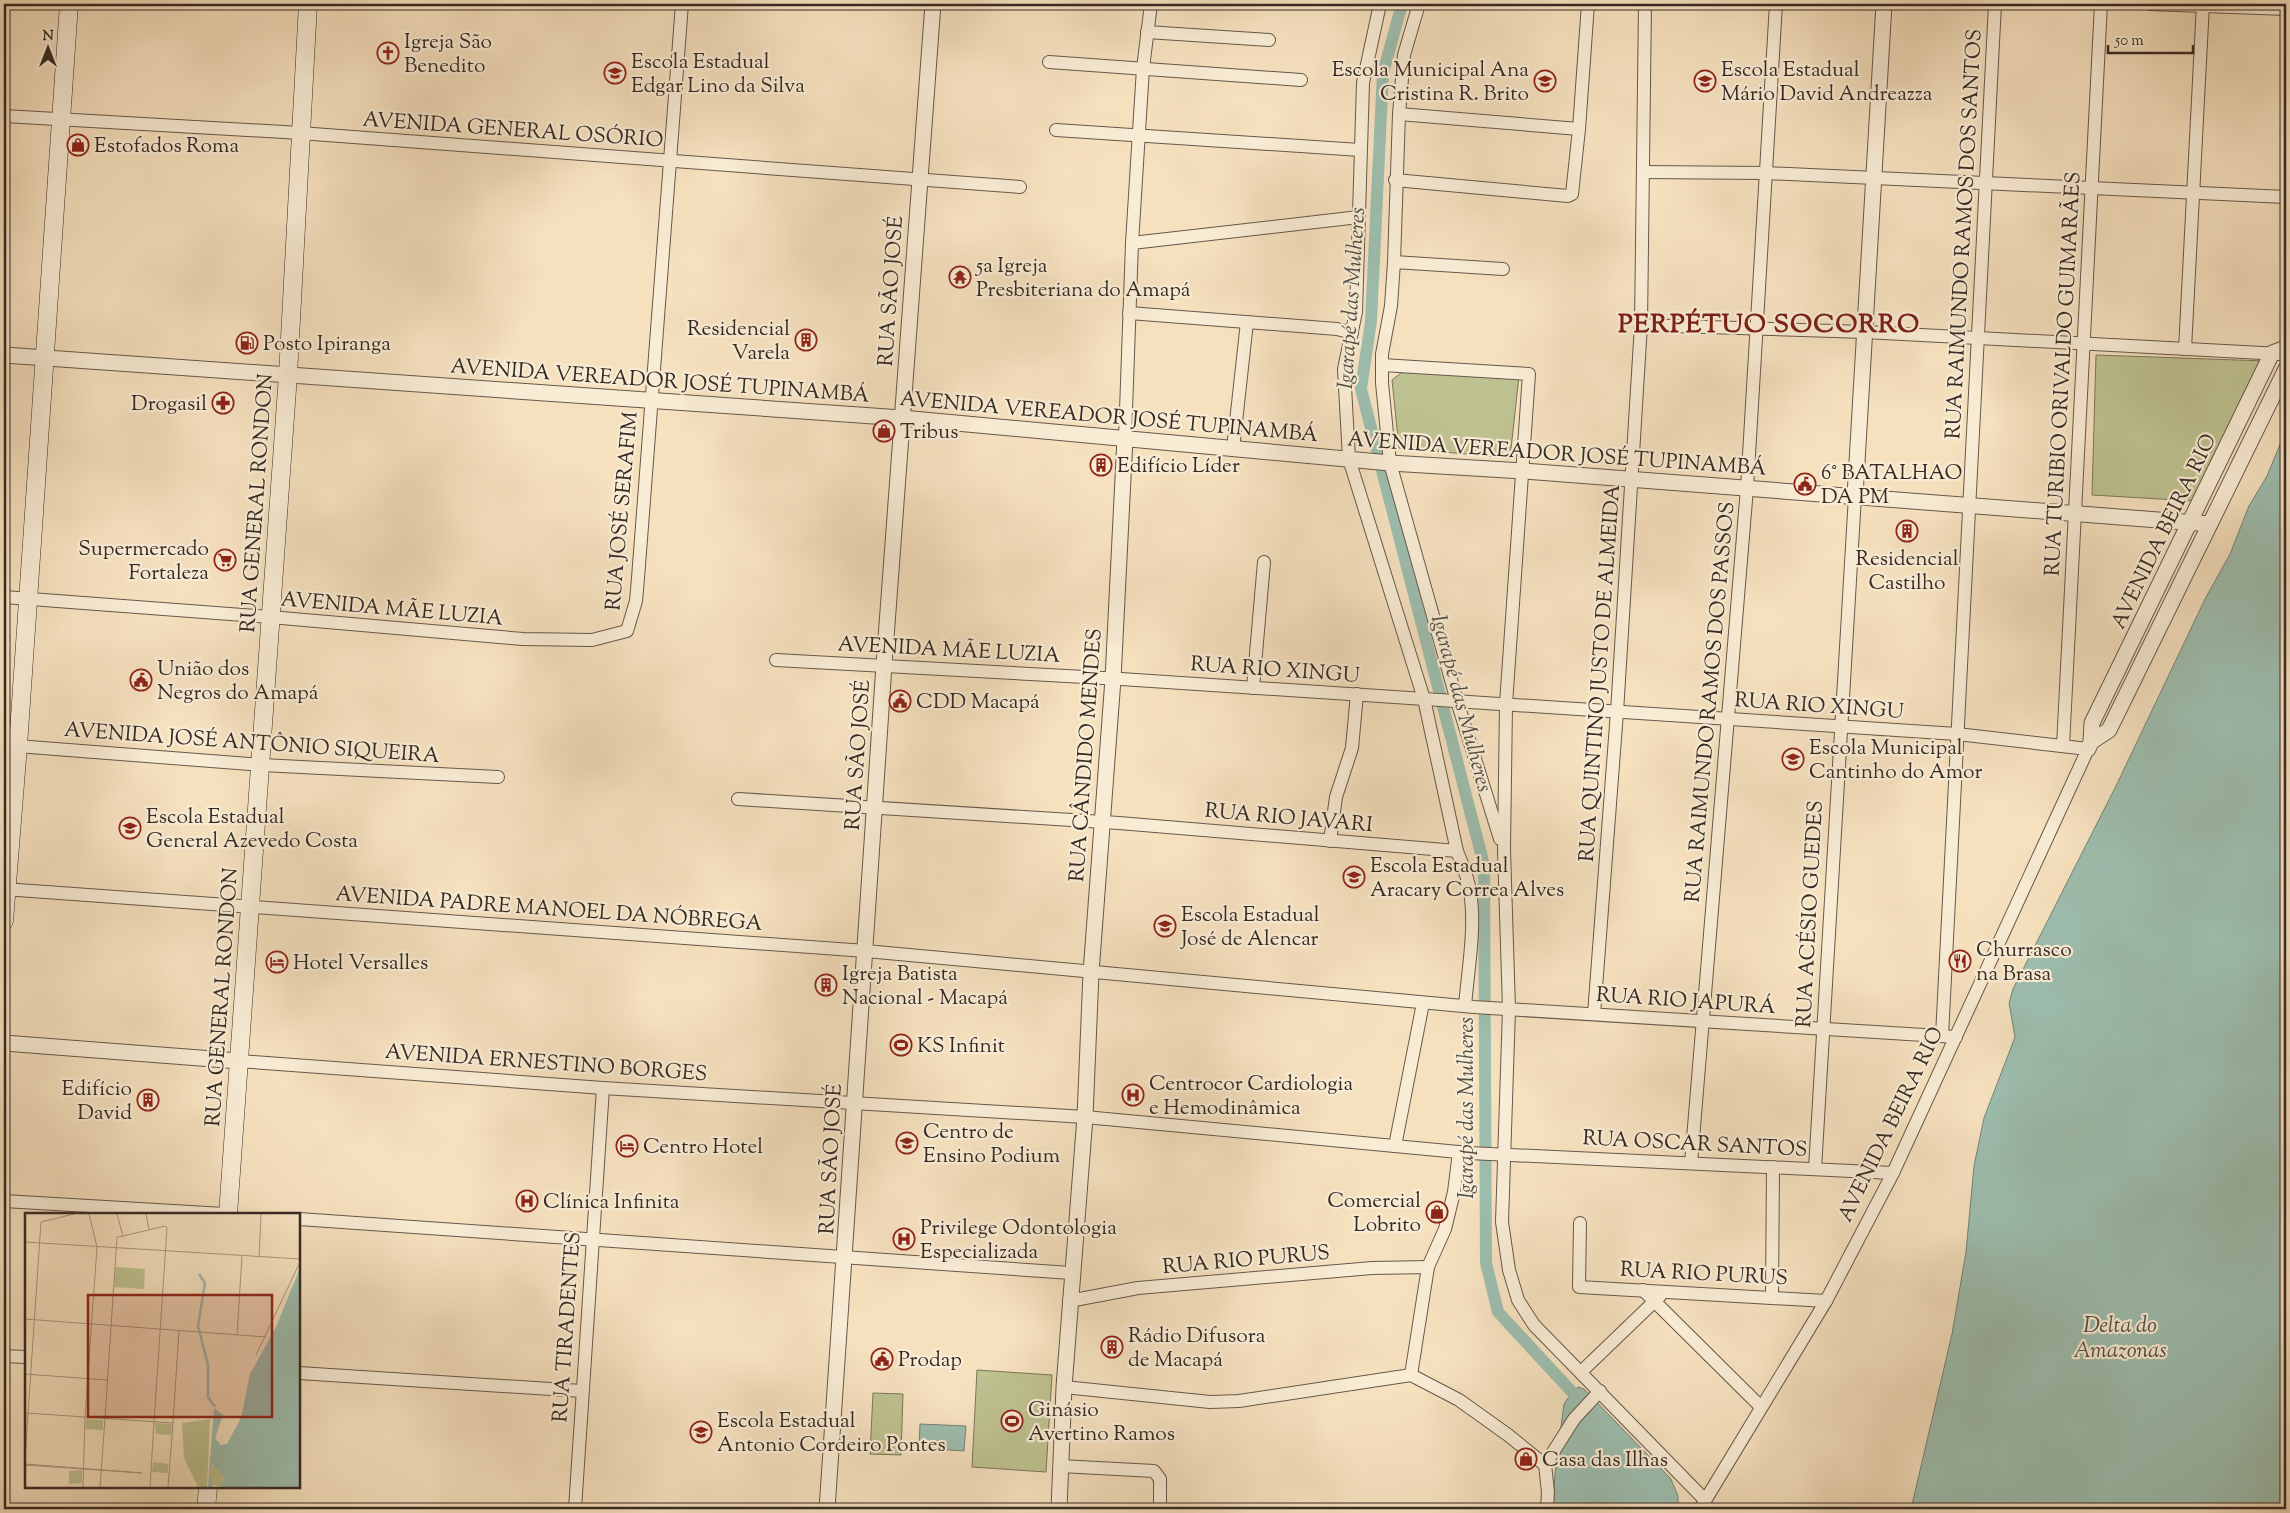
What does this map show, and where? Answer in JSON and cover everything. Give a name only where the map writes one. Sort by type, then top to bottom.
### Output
[{"type":"main road","points":[[4,921],[11,746],[28,599],[70,4]]},
{"type":"main road","name":"RUA GENERAL RONDON","points":[[228,1213],[262,765],[270,616],[288,375],[308,4]]},
{"type":"main road","points":[[206,1509],[208,1488]]},
{"type":"street","name":"RUA JOSÉ SERAFIM","points":[[627,631],[636,601],[682,4]]},
{"type":"street","name":"RUA SÃO JOSÉ","points":[[827,1509],[846,1258],[854,1104],[866,951],[884,665],[933,4]]},
{"type":"street","name":"RUA CÂNDIDO MENDES","points":[[1059,1509],[1069,1301],[1085,1116],[1091,973],[1117,679],[1132,243],[1143,68],[1151,4]]},
{"type":"street","points":[[1091,973],[1470,1007],[1472,915],[1468,882],[1457,851],[1425,699],[1354,459],[1344,369],[1356,312],[1363,84],[1380,4]]},
{"type":"street","points":[[1419,4],[1404,55],[1398,114],[1394,262],[1391,306],[1382,354],[1386,462],[1451,701],[1504,850]]},
{"type":"street","points":[[1396,180],[1568,196],[1572,194],[1579,129],[1588,4]]},
{"type":"street","name":"RUA QUINTINO JUSTO DE ALMEIDA","points":[[1594,1014],[1617,712],[1641,325],[1645,4]]},
{"type":"street","name":"RUA RAIMUNDO RAMOS DOS PASSOS","points":[[1691,1163],[1747,488],[1776,4]]},
{"type":"street","name":"RUA ACÉSIO GUEDES","points":[[1815,1169],[1884,4]]},
{"type":"street","name":"RUA RAIMUNDO RAMOS DOS SANTOS","points":[[1942,1036],[1995,4]]},
{"type":"street","name":"RUA TURIBIO ORIVALDO GUIMARÃES","points":[[2063,746],[2101,4]]},
{"type":"street","points":[[2150,4],[2286,9]]},
{"type":"street","points":[[2185,349],[2203,5]]},
{"type":"street","points":[[1147,32],[1269,40]]},
{"type":"street","points":[[1049,62],[1301,80]]},
{"type":"street","points":[[1398,114],[1579,129]]},
{"type":"street","name":"AVENIDA GENERAL OSÓRIO","points":[[4,116],[300,133],[1020,187]]},
{"type":"street","points":[[1056,130],[1360,150]]},
{"type":"street","points":[[1643,172],[1766,173],[2286,197]]},
{"type":"street","points":[[1132,243],[1359,217]]},
{"type":"street","points":[[1394,262],[1503,269]]},
{"type":"street","points":[[1129,312],[1337,329],[1352,333]]},
{"type":"street","points":[[1233,449],[1247,322]]},
{"type":"street","points":[[1641,325],[1865,332],[2185,349],[2282,352]]},
{"type":"street","name":"AVENIDA BEIRA RIO","points":[[1702,1504],[1826,1301],[1894,1173],[2090,746],[2092,723],[2190,522],[2282,352]]},
{"type":"street","name":"AVENIDA VEREADOR JOSÉ TUPINAMBÁ","points":[[4,355],[902,418],[1386,462],[1523,470],[2210,524]]},
{"type":"street","points":[[1382,365],[1529,374],[1506,704],[1504,850],[1506,1009],[1500,1154],[1502,1222],[1509,1270],[1518,1300],[1534,1325],[1600,1391],[1702,1504]]},
{"type":"street","name":"AVENIDA BEIRA RIO","points":[[2090,746],[2109,730],[2286,368]]},
{"type":"street","points":[[1253,688],[1264,562]]},
{"type":"street","name":"AVENIDA MÃE LUZIA","points":[[4,597],[270,616],[542,640],[592,640],[627,631]]},
{"type":"street","name":"AVENIDA MÃE LUZIA","points":[[776,660],[1117,679]]},
{"type":"street","name":"RUA RIO XINGU","points":[[1117,679],[1425,699]]},
{"type":"street","points":[[1330,841],[1336,797],[1352,748],[1356,724],[1357,694]]},
{"type":"street","points":[[1425,699],[1451,701]]},
{"type":"street","name":"RUA RIO XINGU","points":[[1451,701],[1957,734],[2063,746],[2090,746]]},
{"type":"street","name":"AVENIDA JOSÉ ANTÔNIO SIQUEIRA","points":[[11,746],[262,765],[498,777]]},
{"type":"street","points":[[738,798],[1103,822]]},
{"type":"street","name":"RUA RIO JAVARI","points":[[1103,822],[1457,851]]},
{"type":"street","name":"AVENIDA PADRE MANOEL DA NÓBREGA","points":[[5,889],[866,951],[1091,973]]},
{"type":"street","points":[[1395,1146],[1423,1003]]},
{"type":"street","name":"RUA RIO JAPURÁ","points":[[1470,1007],[1956,1037]]},
{"type":"street","name":"AVENIDA ERNESTINO BORGES","points":[[4,1043],[603,1088],[1085,1116]]},
{"type":"street","name":"RUA TIRADENTES","points":[[575,1509],[603,1088]]},
{"type":"street","points":[[1085,1116],[1464,1153],[1445,1229],[1428,1267],[1411,1376]]},
{"type":"street","name":"RUA OSCAR SANTOS","points":[[1464,1153],[1894,1173]]},
{"type":"street","points":[[1772,1297],[1773,1167]]},
{"type":"street","points":[[4,1201],[207,1213]]},
{"type":"street","points":[[300,1219],[1071,1273]]},
{"type":"street","name":"RUA RIO PURUS","points":[[1580,1223],[1579,1287],[1826,1301]]},
{"type":"street","name":"RUA RIO PURUS","points":[[1069,1301],[1138,1288],[1372,1268],[1428,1267]]},
{"type":"street","points":[[1643,1290],[1762,1407]]},
{"type":"street","points":[[1581,1372],[1665,1291]]},
{"type":"street","points":[[4,1356],[25,1357]]},
{"type":"street","points":[[300,1373],[582,1391]]},
{"type":"street","points":[[1064,1387],[1210,1402],[1239,1401],[1411,1376],[1459,1400],[1508,1435],[1545,1465]]},
{"type":"street","points":[[1546,1509],[1548,1492],[1545,1465],[1574,1419],[1600,1391]]},
{"type":"street","points":[[1060,1466],[1154,1471],[1160,1479],[1160,1509]]},
{"type":"green space","points":[[2096,355],[2266,361],[2194,501],[2092,495]]},
{"type":"green space","points":[[1406,369],[1519,376],[1510,458],[1399,448],[1392,380]]},
{"type":"green space","name":"Ginásio Avertino Ramos","points":[[977,1370],[1052,1375],[1046,1472],[972,1467]]},
{"type":"green space","points":[[873,1393],[903,1394],[901,1455],[870,1454]]},
{"type":"water","name":"Delta do Amazonas","points":[[2286,430],[2286,1509],[1911,1509],[1952,1334],[1966,1252],[1974,1166],[1984,1118],[2015,1037],[2009,1003],[2013,989],[2116,786],[2205,599],[2230,554],[2249,506],[2267,476]]},
{"type":"water","points":[[1578,1387],[1584,1389],[1671,1479],[1678,1496],[1678,1509],[1553,1509],[1555,1473],[1564,1404]]},
{"type":"water","points":[[920,1424],[966,1426],[964,1451],[919,1448]]},
{"type":"waterway","name":"Igarapé das Mulheres","points":[[1402,4],[1383,73],[1371,321],[1361,389],[1484,865],[1486,1263],[1498,1312],[1572,1392]]},
{"type":"place","name":"Igreja São Benedito","points":[[388,53]]},
{"type":"place","name":"Escola Estadual Edgar Lino da Silva","points":[[615,73]]},
{"type":"place","name":"Escola Municipal Ana Cristina R. Brito","points":[[1545,81]]},
{"type":"place","name":"Escola Estadual Mário David Andreazza","points":[[1705,81]]},
{"type":"place","name":"Estofados Roma","points":[[78,145]]},
{"type":"place","name":"5a Igreja Presbiteriana do Amapá","points":[[960,277]]},
{"type":"place","name":"Residencial Varela","points":[[806,340]]},
{"type":"place","name":"Posto Ipiranga","points":[[247,343]]},
{"type":"place","name":"Drogasil","points":[[223,403]]},
{"type":"place","name":"Tribus","points":[[884,431]]},
{"type":"place","name":"Edifício Líder","points":[[1101,465]]},
{"type":"place","name":"6° BATALHAO DA PM","points":[[1805,484]]},
{"type":"place","name":"Residencial Castilho","points":[[1907,531]]},
{"type":"place","name":"Supermercado Fortaleza","points":[[225,560]]},
{"type":"place","name":"União dos Negros do Amapá","points":[[141,680]]},
{"type":"place","name":"CDD Macapá","points":[[900,701]]},
{"type":"place","name":"Escola Municipal Cantinho do Amor","points":[[1793,759]]},
{"type":"place","name":"Escola Estadual General Azevedo Costa","points":[[130,828]]},
{"type":"place","name":"Escola Estadual Aracary Correa Alves","points":[[1354,877]]},
{"type":"place","name":"Escola Estadual José de Alencar","points":[[1165,926]]},
{"type":"place","name":"Churrasco na Brasa","points":[[1960,961]]},
{"type":"place","name":"Hotel Versalles","points":[[277,962]]},
{"type":"place","name":"Igreja Batista Nacional - Macapá","points":[[826,985]]},
{"type":"place","name":"KS Infinit","points":[[901,1045]]},
{"type":"place","name":"Centrocor Cardiologia e Hemodinâmica","points":[[1133,1095]]},
{"type":"place","name":"Edifício David","points":[[148,1100]]},
{"type":"place","name":"Centro de Ensino Podium","points":[[907,1143]]},
{"type":"place","name":"Centro Hotel","points":[[627,1146]]},
{"type":"place","name":"Clínica Infinita","points":[[527,1201]]},
{"type":"place","name":"Comercial Lobrito","points":[[1437,1212]]},
{"type":"place","name":"Privilege Odontologia Especializada","points":[[904,1239]]},
{"type":"place","name":"Rádio Difusora de Macapá","points":[[1112,1347]]},
{"type":"place","name":"Prodap","points":[[882,1359]]},
{"type":"place","name":"Ginásio Avertino Ramos","points":[[1012,1421]]},
{"type":"place","name":"Escola Estadual Antonio Cordeiro Pontes","points":[[701,1432]]},
{"type":"place","name":"Casa das Ilhas","points":[[1526,1459]]},
{"type":"district","name":"PERPÉTUO SOCORRO","points":[[1769,323]]}]
